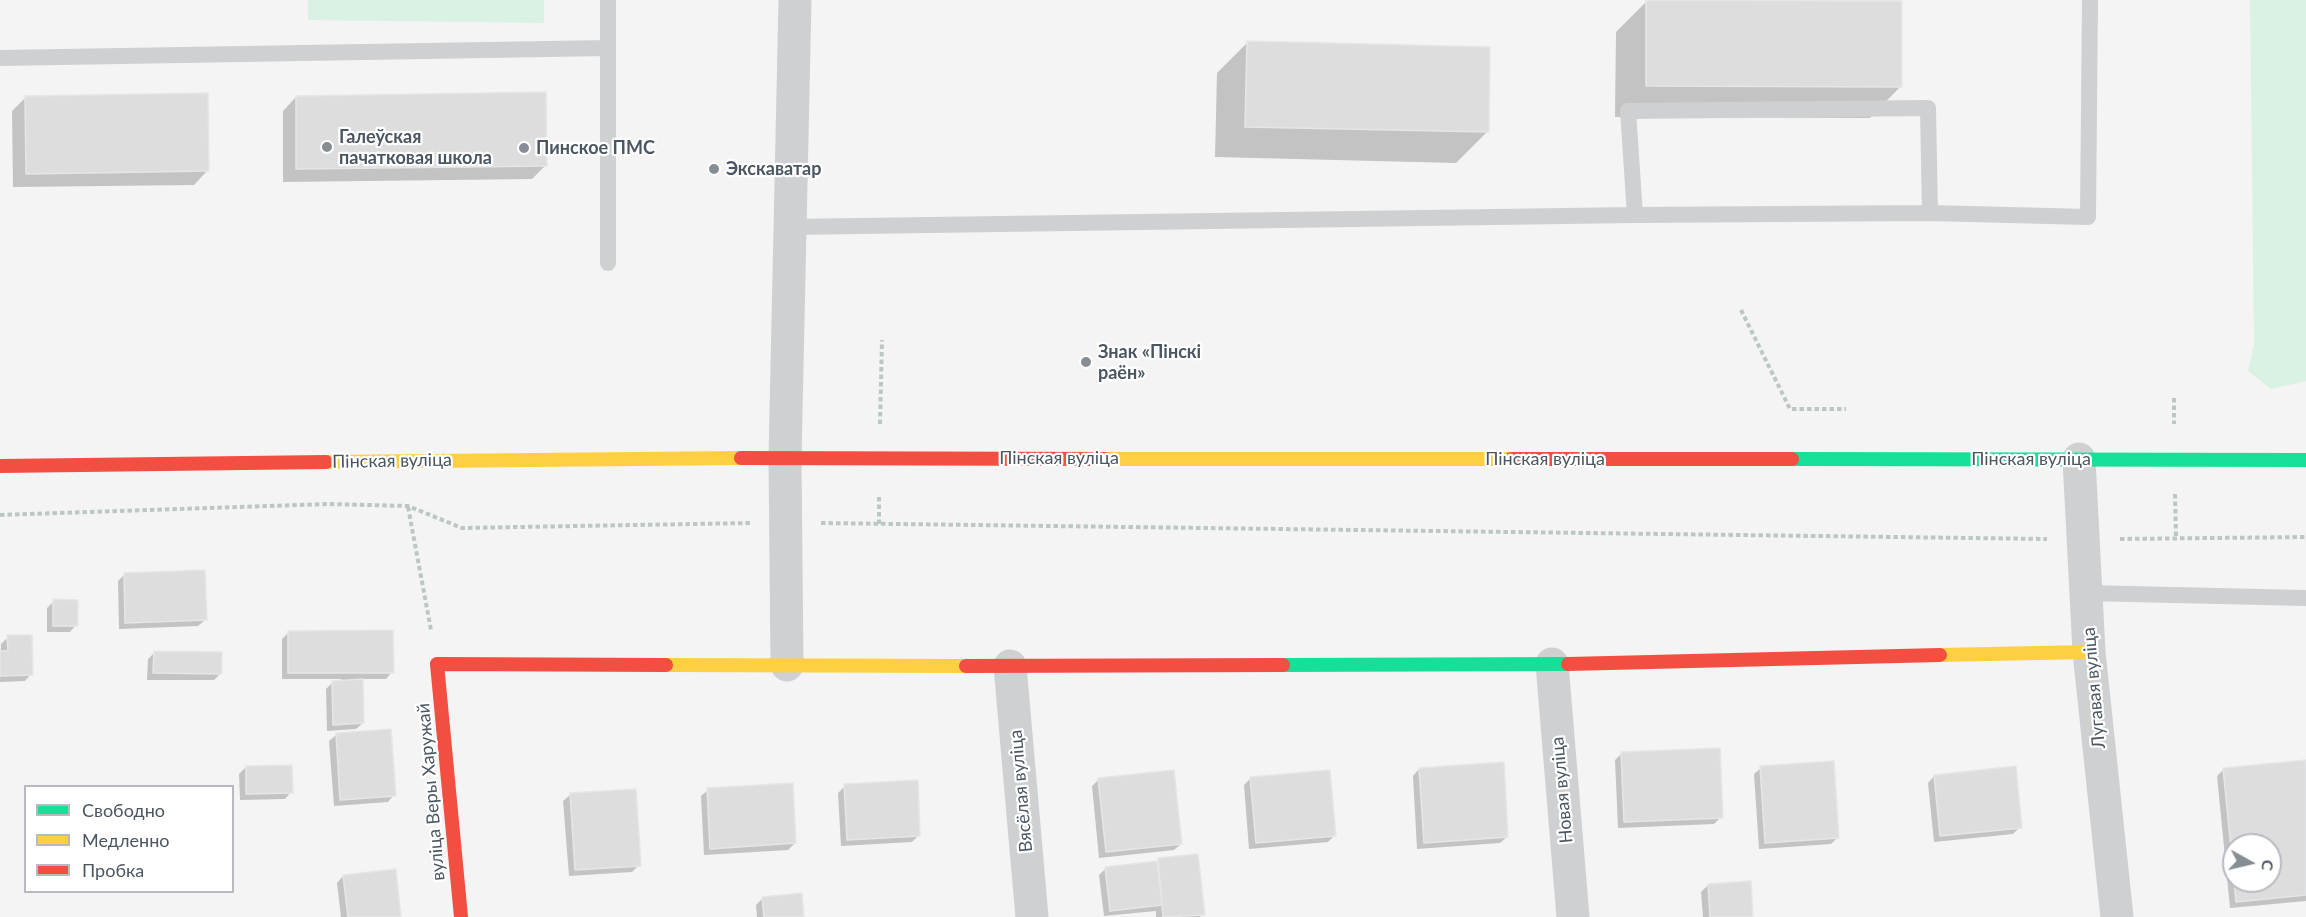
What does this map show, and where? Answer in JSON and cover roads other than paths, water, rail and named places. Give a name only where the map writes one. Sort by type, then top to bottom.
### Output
[{"type":"main road","name":"Пінская вуліца","points":[[0,466],[608,458],[2306,460]]},
{"type":"main road","points":[[787,665],[1552,664],[2089,652]]},
{"type":"main road","name":"вуліца Веры Харужай","points":[[461,917],[437,664],[787,665]]},
{"type":"street","points":[[787,665],[785,458],[795,0]]},
{"type":"street","name":"Лугавая вуліца","points":[[2079,459],[2089,652],[2117,917]]},
{"type":"street","name":"Новая вуліца","points":[[1552,664],[1573,917]]},
{"type":"street","name":"Вясёлая вуліца","points":[[1010,666],[1032,917]]},
{"type":"lane","points":[[608,0],[608,263]]},
{"type":"lane","points":[[789,227],[1635,215],[1930,213],[2088,217],[2090,0]]},
{"type":"lane","points":[[0,58],[608,48]]},
{"type":"lane","points":[[1635,215],[1628,111],[1905,108],[1928,108],[1930,213]]},
{"type":"lane","points":[[2086,593],[2306,598]]},
{"type":"place","name":"Галеўская пачатковая школа","points":[[327,147]]},
{"type":"place","name":"Пинское ПМС","points":[[524,148]]},
{"type":"place","name":"Экскаватар","points":[[714,169]]},
{"type":"place","name":"Знак «Пінскі раён»","points":[[1086,362]]}]
